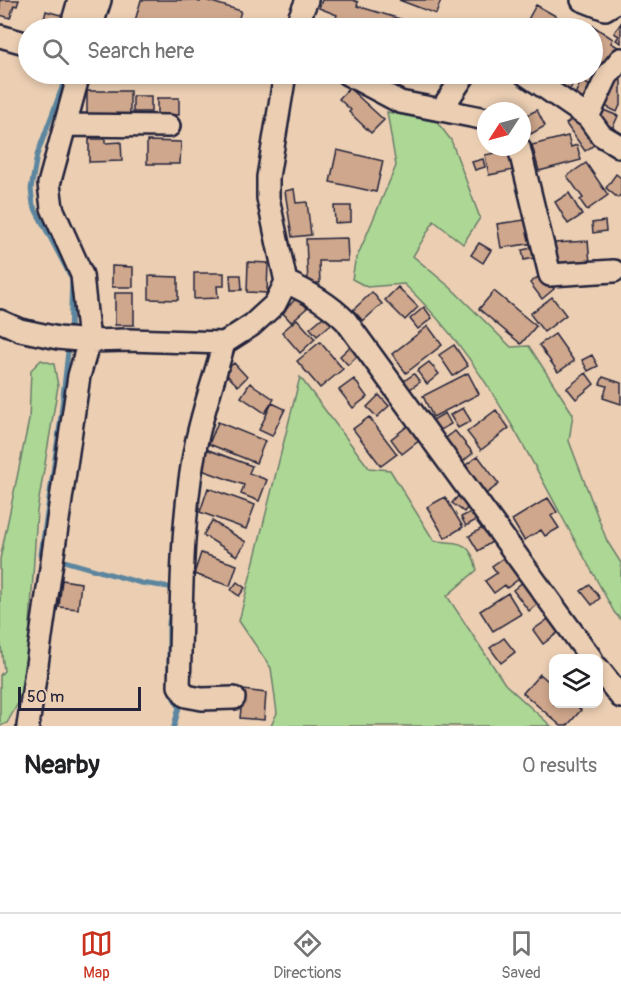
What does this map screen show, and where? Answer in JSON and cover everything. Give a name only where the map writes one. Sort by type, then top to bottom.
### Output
[{"type":"street","points":[[74,18],[80,0]]},
{"type":"street","points":[[95,18],[100,0]]},
{"type":"street","points":[[298,18],[307,0]]},
{"type":"street","points":[[582,0],[605,9],[620,0]]},
{"type":"street","points":[[0,36],[18,41]]},
{"type":"street","points":[[588,117],[607,76],[621,59]]},
{"type":"street","points":[[28,726],[79,376],[74,340],[82,275],[52,207],[49,184],[76,84]]},
{"type":"street","points":[[0,321],[20,330],[74,340],[224,343],[252,325],[275,304],[286,282],[268,198],[268,177],[283,84]]},
{"type":"street","points":[[366,84],[400,102],[477,117]]},
{"type":"street","points":[[441,110],[458,84]]},
{"type":"street","points":[[540,84],[588,117],[601,135],[621,147]]},
{"type":"street","points":[[65,125],[168,126]]},
{"type":"street","points":[[521,156],[550,275],[619,267]]},
{"type":"street","points":[[286,282],[306,290],[334,309],[346,321],[588,654]]},
{"type":"street","points":[[224,343],[196,445],[186,521],[181,560],[183,594],[179,686],[186,696],[202,699],[234,698]]},
{"type":"street","points":[[603,674],[621,697]]},
{"type":"green space","points":[[387,112],[437,122],[451,140],[480,218],[463,244],[434,221],[413,256],[451,288],[511,347],[529,346],[573,414],[569,441],[607,541],[621,563],[621,620],[614,612],[509,420],[472,362],[451,335],[404,284],[367,287],[352,279],[355,262],[396,166]]},
{"type":"green space","points":[[41,360],[54,364],[58,386],[37,511],[26,689],[7,723],[0,726],[0,675],[4,671],[0,638],[0,559],[29,420],[31,370]]},
{"type":"green space","points":[[300,377],[369,468],[390,470],[434,541],[458,543],[472,554],[477,570],[447,596],[505,684],[551,726],[271,726],[277,713],[271,668],[239,621]]},
{"type":"building","points":[[0,0],[19,0],[17,6],[14,5],[10,18],[0,15]]},
{"type":"building","points":[[141,0],[200,2],[205,0],[241,11],[239,18],[136,18]]},
{"type":"building","points":[[322,0],[353,0],[358,2],[357,6],[397,18],[336,18],[337,15],[319,8]]},
{"type":"building","points":[[399,0],[441,0],[436,14]]},
{"type":"building","points":[[536,5],[559,18],[529,18]]},
{"type":"building","points":[[46,11],[64,16],[64,18],[44,18]]},
{"type":"building","points":[[621,23],[621,43],[616,40],[619,36],[614,33]]},
{"type":"building","points":[[603,32],[613,39],[611,43],[618,47],[603,70]]},
{"type":"building","points":[[615,78],[621,80],[621,103],[617,112],[603,105]]},
{"type":"building","points":[[558,84],[573,84],[569,91]]},
{"type":"building","points":[[580,84],[591,86],[582,106],[572,101]]},
{"type":"building","points":[[349,88],[384,120],[371,133],[339,99]]},
{"type":"building","points":[[87,91],[130,91],[130,115],[87,114]]},
{"type":"building","points":[[133,96],[151,96],[151,112],[133,112]]},
{"type":"building","points":[[157,98],[179,98],[179,115],[157,114]]},
{"type":"building","points":[[601,109],[618,116],[612,129],[595,121]]},
{"type":"building","points":[[537,110],[545,126],[531,134],[531,113]]},
{"type":"building","points":[[577,116],[597,143],[585,151],[566,124]]},
{"type":"building","points":[[568,136],[571,147],[577,145],[581,160],[539,171],[532,145]]},
{"type":"building","points":[[89,139],[105,139],[105,143],[121,142],[122,161],[89,162]]},
{"type":"building","points":[[147,141],[181,142],[180,164],[147,164]]},
{"type":"building","points":[[337,150],[383,161],[376,192],[330,182]]},
{"type":"building","points":[[485,156],[515,156],[518,169],[489,175]]},
{"type":"building","points":[[483,159],[485,167],[475,170],[472,162]]},
{"type":"building","points":[[586,163],[608,195],[587,210],[580,200],[583,198],[567,176]]},
{"type":"building","points":[[616,174],[621,178],[621,194],[618,198],[606,188]]},
{"type":"building","points":[[294,189],[296,203],[307,202],[311,235],[292,237],[285,191]]},
{"type":"building","points":[[569,193],[582,215],[568,224],[555,202]]},
{"type":"building","points":[[334,206],[351,206],[351,222],[335,223]]},
{"type":"building","points":[[531,219],[534,243],[501,248],[497,224]]},
{"type":"building","points":[[605,221],[606,231],[593,233],[592,223]]},
{"type":"building","points":[[347,238],[348,261],[319,261],[320,283],[308,283],[306,239]]},
{"type":"building","points":[[588,241],[590,263],[555,265],[554,243]]},
{"type":"building","points":[[479,243],[491,250],[483,263],[471,255]]},
{"type":"building","points":[[532,248],[534,258],[524,260],[522,250]]},
{"type":"building","points":[[248,262],[268,263],[267,293],[247,292]]},
{"type":"building","points":[[112,266],[133,267],[133,287],[112,287]]},
{"type":"building","points":[[194,273],[224,273],[224,286],[217,286],[218,298],[194,299]]},
{"type":"building","points":[[542,274],[554,289],[542,299],[530,283]]},
{"type":"building","points":[[230,275],[241,275],[242,290],[231,290]]},
{"type":"building","points":[[149,276],[178,277],[178,300],[149,299]]},
{"type":"building","points":[[398,287],[418,307],[405,320],[385,300]]},
{"type":"building","points":[[494,291],[536,326],[521,344],[479,309]]},
{"type":"building","points":[[372,292],[382,304],[363,321],[353,310]]},
{"type":"building","points":[[115,293],[134,293],[134,325],[115,325]]},
{"type":"building","points":[[298,297],[307,308],[291,322],[282,312]]},
{"type":"building","points":[[552,297],[566,315],[544,332],[530,314]]},
{"type":"building","points":[[424,307],[432,318],[418,329],[410,319]]},
{"type":"building","points":[[329,312],[336,320],[317,336],[310,328]]},
{"type":"building","points":[[297,319],[315,339],[300,353],[282,332]]},
{"type":"building","points":[[428,326],[442,345],[406,373],[392,354]]},
{"type":"building","points":[[555,334],[574,361],[558,372],[539,345]]},
{"type":"building","points":[[320,342],[343,369],[320,388],[297,361]]},
{"type":"building","points":[[354,343],[362,352],[348,365],[340,356]]},
{"type":"building","points":[[454,345],[468,366],[453,376],[439,355]]},
{"type":"building","points":[[592,355],[598,366],[588,371],[582,360]]},
{"type":"building","points":[[429,362],[439,374],[427,384],[417,371]]},
{"type":"building","points":[[234,363],[247,377],[238,386],[224,372]]},
{"type":"building","points":[[468,373],[479,394],[433,417],[423,396]]},
{"type":"building","points":[[586,373],[594,384],[576,399],[567,388]]},
{"type":"building","points":[[414,374],[420,382],[407,391],[401,383]]},
{"type":"building","points":[[603,377],[621,383],[621,404],[603,398],[607,386],[600,384]]},
{"type":"building","points":[[354,379],[367,397],[353,408],[339,390]]},
{"type":"building","points":[[250,383],[274,399],[265,413],[241,397]]},
{"type":"building","points":[[379,395],[389,406],[377,417],[367,407]]},
{"type":"building","points":[[272,403],[285,409],[272,436],[259,430]]},
{"type":"building","points":[[463,408],[471,421],[458,428],[450,415]]},
{"type":"building","points":[[496,410],[509,428],[481,450],[467,432]]},
{"type":"building","points":[[445,413],[451,424],[437,432],[431,421]]},
{"type":"building","points":[[369,417],[397,454],[381,466],[353,429]]},
{"type":"building","points":[[414,421],[425,436],[402,454],[391,439]]},
{"type":"building","points":[[218,422],[265,441],[256,463],[209,444]]},
{"type":"building","points":[[455,431],[473,453],[460,464],[442,441]]},
{"type":"building","points":[[206,449],[252,466],[249,473],[267,480],[259,501],[241,494],[244,485],[199,469]]},
{"type":"building","points":[[478,456],[499,484],[483,496],[462,468]]},
{"type":"building","points":[[208,488],[255,505],[246,529],[200,512]]},
{"type":"building","points":[[459,495],[470,504],[464,512],[452,503]]},
{"type":"building","points":[[445,497],[463,527],[445,538],[427,507]]},
{"type":"building","points":[[548,498],[557,512],[551,516],[559,528],[545,536],[541,530],[524,540],[512,520]]},
{"type":"building","points":[[479,508],[483,516],[466,526],[461,517]]},
{"type":"building","points":[[212,521],[246,542],[237,556],[203,535]]},
{"type":"building","points":[[489,524],[498,538],[478,551],[469,536]]},
{"type":"building","points":[[201,553],[237,565],[230,586],[194,574]]},
{"type":"building","points":[[509,554],[524,575],[507,588],[505,585],[494,593],[485,581],[497,573],[492,566]]},
{"type":"building","points":[[62,580],[81,583],[78,609],[59,607]]},
{"type":"building","points":[[525,580],[541,601],[529,611],[513,590]]},
{"type":"building","points":[[237,582],[245,588],[239,596],[231,590]]},
{"type":"building","points":[[590,585],[600,598],[592,605],[581,591]]},
{"type":"building","points":[[508,593],[521,614],[493,631],[480,611]]},
{"type":"building","points":[[554,615],[564,628],[543,644],[533,630]]},
{"type":"building","points":[[504,638],[515,652],[501,663],[490,648]]},
{"type":"building","points":[[540,674],[549,682],[549,708],[579,708],[581,710],[567,726],[561,726],[523,693]]},
{"type":"building","points":[[243,690],[266,693],[264,720],[240,718]]},
{"type":"waterway","points":[[63,84],[37,155],[31,189],[33,205],[72,279],[70,333]]},
{"type":"waterway","points":[[49,556],[41,554],[60,424],[69,342]]},
{"type":"waterway","points":[[57,559],[141,583],[169,587],[173,596]]},
{"type":"waterway","points":[[169,670],[171,608]]},
{"type":"waterway","points":[[170,686],[171,693],[179,707],[174,726]]}]
